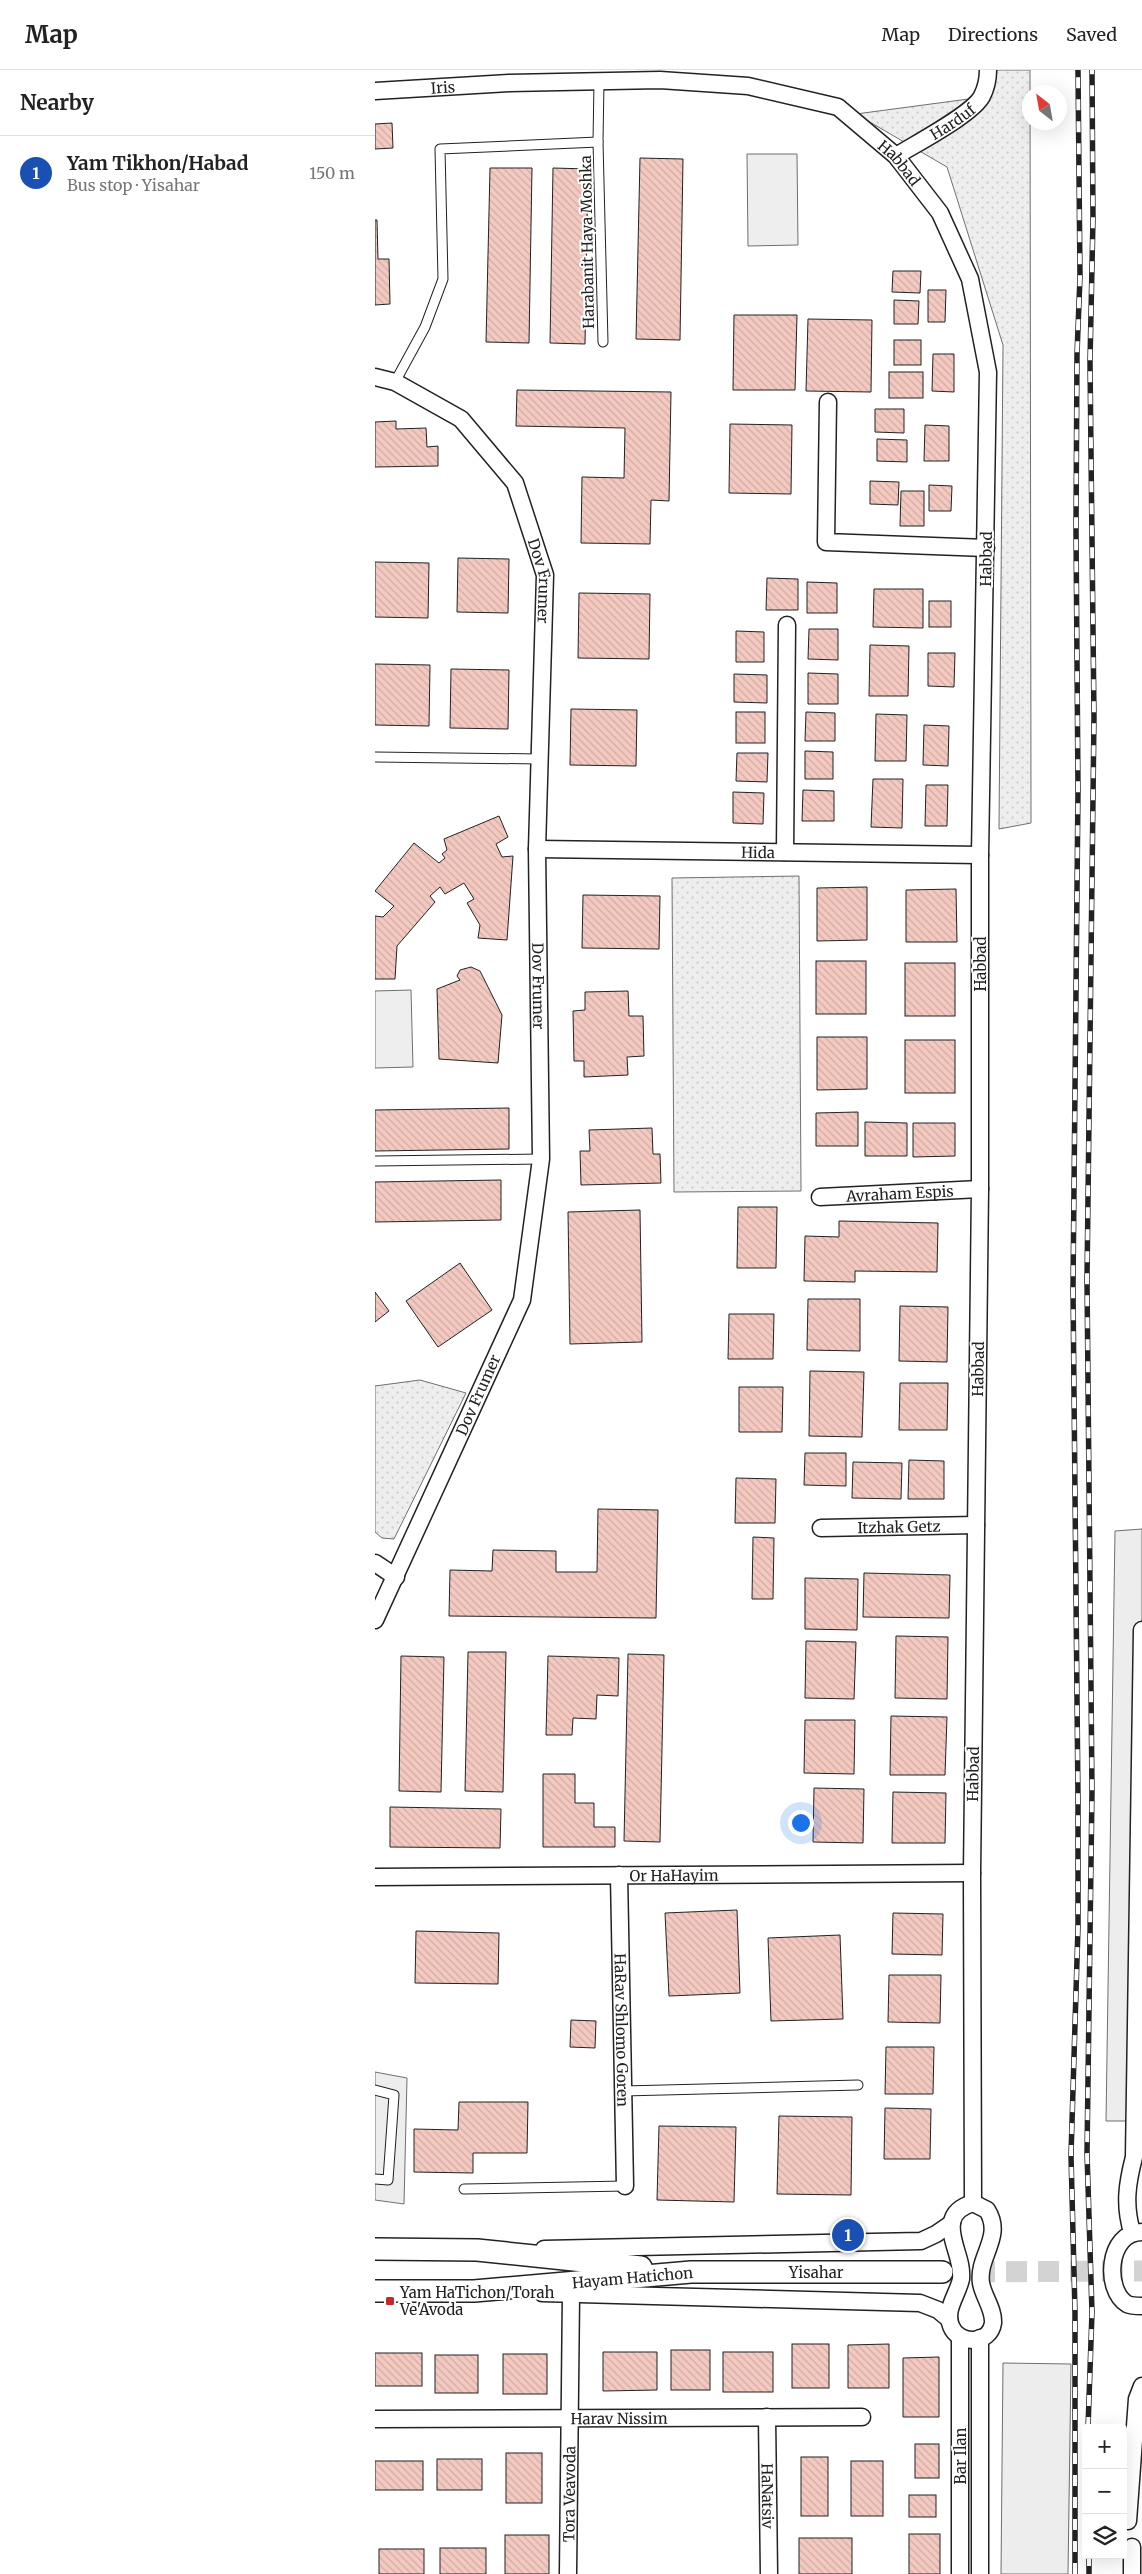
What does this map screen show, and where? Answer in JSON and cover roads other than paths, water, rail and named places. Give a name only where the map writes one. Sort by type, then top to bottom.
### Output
[{"type":"street","name":"Harduf","points":[[896,156],[966,112],[981,98],[988,80],[987,70]]},
{"type":"street","name":"Habbad","points":[[509,76],[599,81],[660,80],[748,86],[838,107],[896,156],[940,213],[970,279],[988,372],[980,855],[980,1189],[972,1873],[973,2203]]},
{"type":"street","name":"Iris","points":[[375,91],[509,76]]},
{"type":"street","name":"Dov Frumer","points":[[375,377],[395,382],[461,419],[515,483],[545,575],[537,849],[541,1159],[522,1300],[375,1620]]},
{"type":"street","points":[[828,402],[826,542],[986,548]]},
{"type":"street","points":[[785,852],[787,625]]},
{"type":"street","name":"Hida","points":[[537,849],[980,855]]},
{"type":"street","name":"Avraham Espis","points":[[820,1196],[980,1189]]},
{"type":"street","name":"Itzhak Getz","points":[[821,1528],[976,1525]]},
{"type":"street","points":[[375,1564],[396,1577]]},
{"type":"street","points":[[1142,1630],[1134,2157],[1127,2186],[1127,2212],[1137,2232],[1119,2242],[1113,2256],[1112,2272],[1122,2300],[1129,2305],[1142,2306]]},
{"type":"street","name":"Or HaHayim","points":[[375,1877],[972,1873]]},
{"type":"street","name":"HaRav Shlomo Goren","points":[[619,1875],[625,2186]]},
{"type":"street","points":[[475,2291],[921,2303],[938,2310],[949,2319],[954,2332],[960,2337],[973,2340],[989,2332],[993,2320],[981,2280],[981,2270],[992,2243],[994,2225],[987,2210],[973,2203],[959,2210],[952,2223],[921,2241],[477,2250]]},
{"type":"street","points":[[949,2319],[961,2274],[952,2223]]},
{"type":"street","name":"Hayam Hatichon","points":[[375,2249],[477,2250],[691,2272]]},
{"type":"street","name":"Hayam Hatichon","points":[[375,2291],[475,2291],[691,2272]]},
{"type":"street","name":"Yisahar","points":[[691,2272],[942,2272]]},
{"type":"street","name":"Tora Veavoda","points":[[568,2574],[571,2294]]},
{"type":"street","name":"Bar Ilan","points":[[960,2337],[960,2574]]},
{"type":"street","name":"Bar Ilan","points":[[980,2338],[980,2574]]},
{"type":"street","points":[[1131,2524],[1137,2398],[1142,2386]]},
{"type":"street","name":"Harav Nissim","points":[[375,2419],[862,2416]]},
{"type":"street","name":"HaNatsiv","points":[[767,2417],[769,2574]]},
{"type":"street","points":[[1132,2545],[1132,2574]]},
{"type":"lane","name":"Harabanit Haya Moshka","points":[[599,81],[598,142],[603,342]]},
{"type":"lane","name":"Harabanit Haya Moshka","points":[[395,382],[425,327],[443,280],[440,149],[598,142]]},
{"type":"lane","points":[[375,757],[540,759]]},
{"type":"lane","points":[[375,1161],[541,1159]]},
{"type":"lane","points":[[623,2091],[858,2085]]},
{"type":"lane","points":[[375,2090],[394,2095],[387,2180],[375,2179]]},
{"type":"lane","points":[[464,2189],[625,2186]]},
{"type":"tunnel","points":[[942,2272],[1142,2271]]},
{"type":"railway","points":[[1075,2574],[1075,2312],[1071,2155],[1078,1927],[1073,1289],[1078,790],[1076,529],[1077,354],[1080,277],[1078,70]]},
{"type":"railway","points":[[1088,2424],[1092,2312],[1087,2153],[1092,1791],[1087,1279],[1094,717],[1090,362],[1093,218],[1092,70]]},
{"type":"railway","points":[[1089,2559],[1089,2574]]},
{"type":"place","name":"Yam Tikhon/Habad","points":[[848,2235]]},
{"type":"place","name":"Yam HaTichon/Torah Ve'Avoda","points":[[390,2301]]}]
